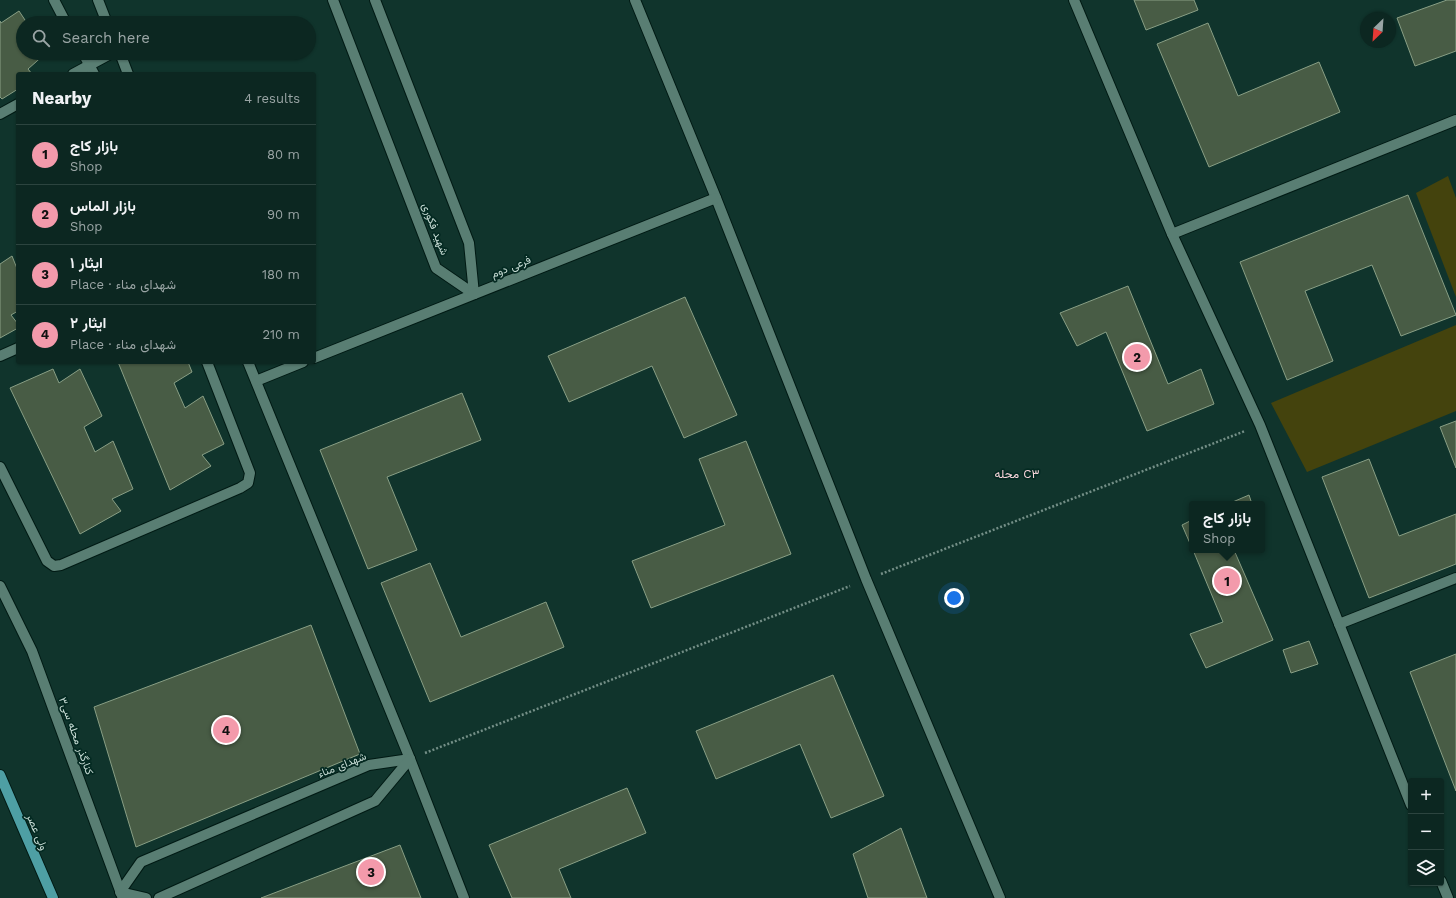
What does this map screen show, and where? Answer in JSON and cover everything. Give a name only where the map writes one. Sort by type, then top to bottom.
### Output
[{"type":"main road","name":"ولی عصر","points":[[0,775],[52,898]]},
{"type":"street","points":[[54,0],[62,16]]},
{"type":"street","name":"شهید فکوری","points":[[333,0],[436,268],[474,294]]},
{"type":"street","points":[[375,0],[469,244],[474,294]]},
{"type":"street","points":[[635,0],[716,198],[866,579],[1000,898]]},
{"type":"street","points":[[1074,0],[1172,234],[1260,425],[1408,798]]},
{"type":"street","points":[[99,1],[104,16]]},
{"type":"street","points":[[87,60],[92,70],[104,60]]},
{"type":"street","points":[[123,60],[127,72]]},
{"type":"street","points":[[0,114],[16,105]]},
{"type":"street","points":[[1172,234],[1456,120]]},
{"type":"street","name":"فرعی دوم","points":[[316,357],[716,198]]},
{"type":"street","points":[[0,356],[16,349]]},
{"type":"street","points":[[0,467],[47,561],[54,566],[61,565],[240,488],[248,483],[250,473],[208,364]]},
{"type":"street","points":[[249,364],[410,759],[464,898]]},
{"type":"street","points":[[256,381],[298,364]]},
{"type":"street","points":[[1339,624],[1456,578]]},
{"type":"street","name":"کنارگذر محله سی۳","points":[[0,586],[32,651],[122,895]]},
{"type":"street","points":[[158,898],[375,801],[410,759]]},
{"type":"street","name":"شهدای مناء","points":[[122,895],[141,862],[369,766],[410,759]]},
{"type":"street","points":[[1443,886],[1448,898]]},
{"type":"street","points":[[122,895],[146,898]]},
{"type":"path","points":[[410,759],[1260,425]]},
{"type":"shaded area","points":[[1448,176],[1456,198],[1456,297],[1416,193]]},
{"type":"shaded area","points":[[1456,325],[1456,411],[1307,472],[1271,403]]},
{"type":"building","points":[[1134,0],[1194,0],[1198,10],[1146,30]]},
{"type":"building","points":[[1447,0],[1456,0],[1456,51],[1415,66],[1397,18]]},
{"type":"building","points":[[19,11],[22,16],[16,16],[16,60],[38,60],[28,69],[30,72],[16,72],[16,90],[2,99],[0,97],[0,21],[1,23]]},
{"type":"building","points":[[1208,23],[1238,96],[1319,62],[1340,112],[1209,167],[1157,44]]},
{"type":"building","points":[[1408,195],[1456,315],[1401,336],[1372,265],[1305,291],[1333,361],[1287,380],[1240,262]]},
{"type":"building","points":[[12,256],[16,266],[16,312],[11,315],[16,321],[16,329],[0,338],[0,264]]},
{"type":"building","points":[[1128,286],[1168,384],[1201,369],[1214,404],[1147,431],[1106,332],[1077,346],[1060,313]]},
{"type":"building","points":[[685,297],[737,415],[684,438],[652,366],[569,402],[548,356]]},
{"type":"building","points":[[119,364],[189,364],[192,372],[174,383],[185,408],[203,396],[224,444],[202,455],[211,466],[170,490]]},
{"type":"building","points":[[53,369],[59,383],[80,369],[102,416],[84,427],[95,452],[113,441],[133,489],[112,499],[121,511],[80,534],[10,388]]},
{"type":"building","points":[[462,393],[481,440],[387,477],[417,550],[368,569],[320,450]]},
{"type":"building","points":[[1456,421],[1456,468],[1440,427]]},
{"type":"building","points":[[746,441],[791,554],[651,608],[632,561],[725,525],[699,459]]},
{"type":"building","points":[[1369,459],[1399,536],[1456,514],[1456,564],[1369,598],[1322,477]]},
{"type":"building","points":[[1249,495],[1251,501],[1235,501]]},
{"type":"building","points":[[1189,522],[1189,541],[1182,525]]},
{"type":"building","points":[[1194,553],[1235,553],[1273,640],[1206,668],[1190,634],[1223,622]]},
{"type":"building","points":[[430,563],[461,637],[546,602],[564,647],[430,702],[381,583]]},
{"type":"building","points":[[311,625],[360,754],[136,847],[94,707]]},
{"type":"building","points":[[1309,641],[1318,664],[1291,673],[1283,650]]},
{"type":"building","points":[[1456,654],[1456,791],[1410,672]]},
{"type":"building","points":[[833,675],[884,796],[831,818],[800,744],[716,779],[696,731]]},
{"type":"building","points":[[627,788],[646,833],[559,869],[571,898],[512,898],[489,845]]},
{"type":"building","points":[[901,828],[927,898],[868,898],[853,854]]},
{"type":"building","points":[[400,845],[421,898],[261,898]]},
{"type":"place","name":"بازار الماس","points":[[1137,357]]},
{"type":"place","name":"بازار کاج","points":[[1227,581]]},
{"type":"place","name":"ایثار ۲","points":[[226,730]]},
{"type":"place","name":"ایثار ۱","points":[[371,872]]},
{"type":"district","name":"محله C۳","points":[[1017,474]]}]
